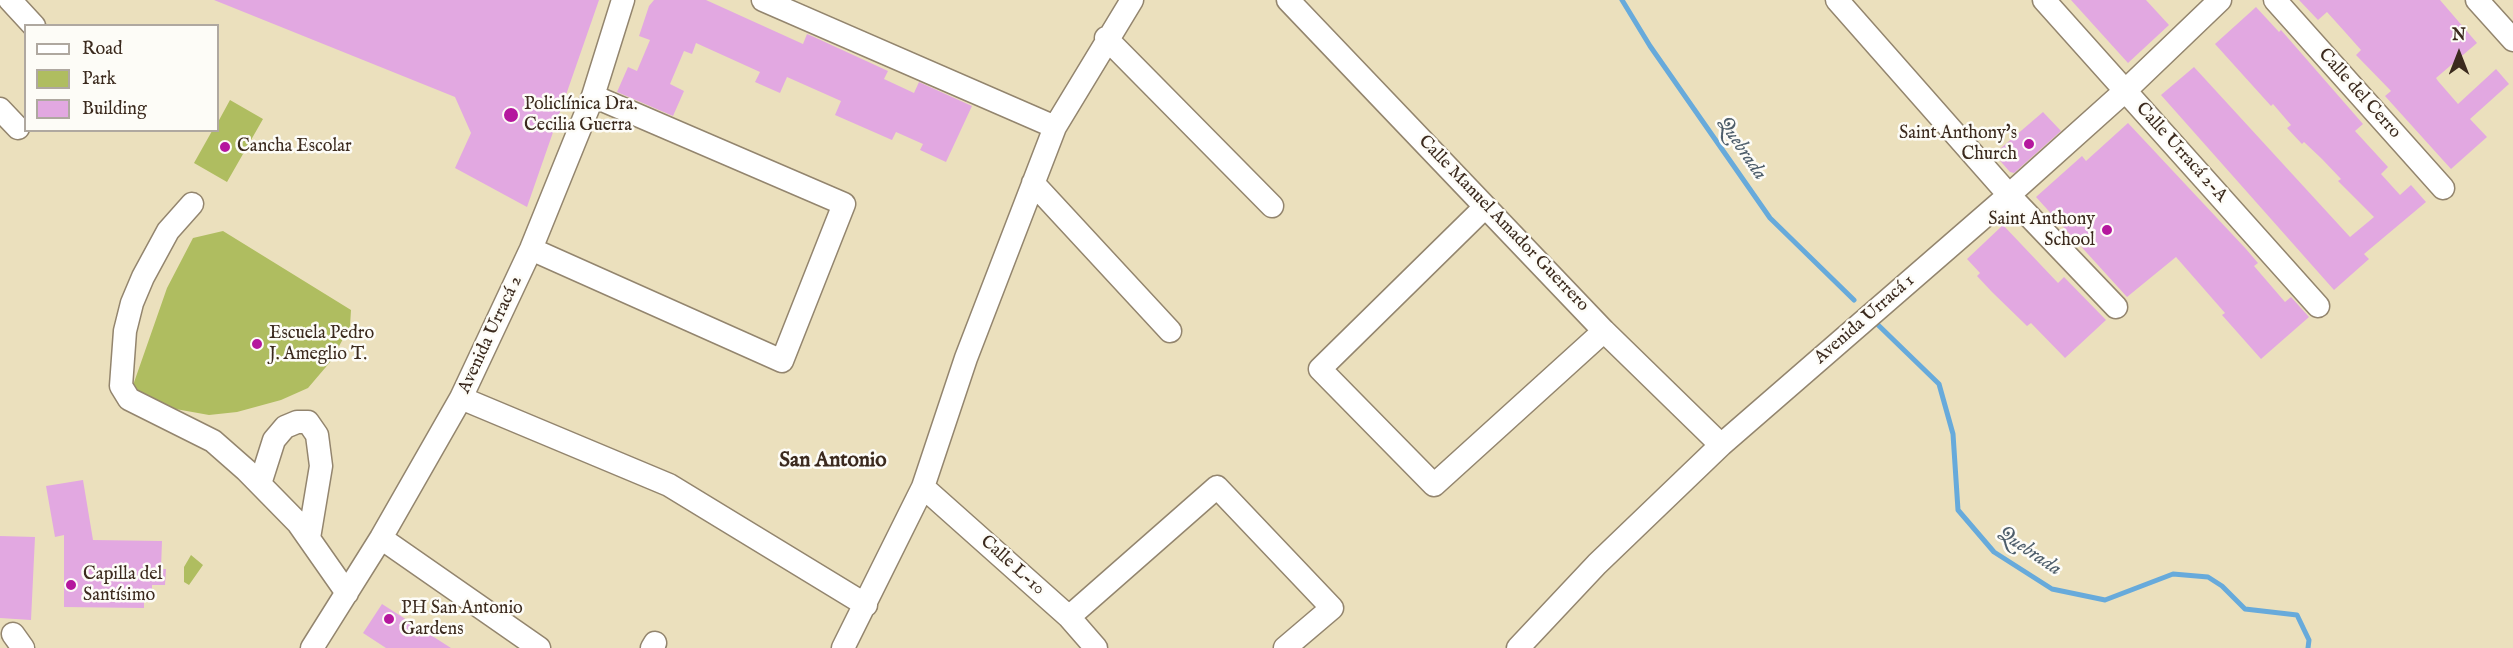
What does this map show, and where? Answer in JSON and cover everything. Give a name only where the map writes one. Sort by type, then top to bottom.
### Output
[{"type":"street","points":[[10,0],[32,24]]},
{"type":"street","name":"Avenida Urracá 2","points":[[312,648],[381,538],[461,398],[531,249],[593,96],[623,0]]},
{"type":"street","points":[[763,0],[1055,127]]},
{"type":"street","points":[[843,648],[923,488],[966,358],[1055,127],[1106,39],[1132,0]]},
{"type":"street","name":"Calle Manuel Amador Guerrero","points":[[1288,0],[1604,330],[1721,445]]},
{"type":"street","points":[[1837,0],[2009,195],[2116,307]]},
{"type":"street","name":"Calle Urracá 2-A","points":[[2044,0],[2318,306]]},
{"type":"street","name":"Avenida Urracá 1","points":[[1518,648],[1597,564],[1721,445],[2009,195],[2125,91],[2220,0]]},
{"type":"street","name":"Calle del Cerro","points":[[2275,0],[2443,188]]},
{"type":"street","points":[[2478,0],[2513,40]]},
{"type":"street","points":[[1106,39],[1272,206]]},
{"type":"street","points":[[531,249],[782,361],[844,204],[593,96]]},
{"type":"street","points":[[0,109],[18,128]]},
{"type":"street","points":[[1033,183],[1170,331]]},
{"type":"street","points":[[192,204],[168,231],[132,303],[125,331],[121,386],[129,399],[213,441],[260,484],[298,523],[347,593]]},
{"type":"street","points":[[1485,207],[1320,369],[1434,485],[1604,330]]},
{"type":"street","points":[[461,398],[669,485],[866,605]]},
{"type":"street","points":[[260,484],[273,440],[285,427],[297,422],[308,422],[317,435],[321,466],[309,538]]},
{"type":"street","points":[[1069,617],[1216,487],[1332,608],[1285,648]]},
{"type":"street","name":"Calle L-10","points":[[923,488],[1069,617],[1096,648]]},
{"type":"street","points":[[381,538],[539,648]]},
{"type":"green space","name":"Cancha Escolar","points":[[230,100],[263,119],[227,182],[194,163],[211,132],[219,132],[219,120]]},
{"type":"green space","points":[[223,231],[351,310],[350,326],[331,361],[308,388],[281,400],[237,412],[209,415],[170,408],[131,391],[167,288],[193,238]]},
{"type":"green space","points":[[191,555],[203,565],[189,585],[184,582],[184,567]]},
{"type":"building","name":"Policlínica Dra. Cecilia Guerra","points":[[214,0],[599,0],[527,207],[455,168],[471,133],[455,97]]},
{"type":"building","points":[[654,0],[706,0],[803,44],[807,34],[814,37],[888,71],[884,79],[914,93],[919,82],[972,106],[946,162],[920,150],[923,144],[896,132],[892,140],[835,115],[841,101],[787,77],[780,93],[755,82],[760,72],[696,43],[692,54],[684,51],[670,84],[684,91],[673,116],[617,92],[628,67],[637,71],[650,40],[639,36],[649,6]]},
{"type":"building","points":[[2071,0],[2146,0],[2169,25],[2128,63]]},
{"type":"building","points":[[2299,0],[2440,0],[2477,43],[2436,78],[2438,81],[2458,104],[2496,69],[2509,84],[2470,119],[2487,137],[2451,169],[2385,96],[2391,91],[2356,55],[2361,50],[2345,32],[2327,12],[2318,20]]},
{"type":"building","points":[[2256,7],[2279,32],[2281,30],[2363,124],[2355,131],[2388,167],[2381,174],[2400,195],[2411,185],[2426,202],[2364,254],[2369,259],[2334,290],[2161,95],[2194,67],[2350,237],[2374,217],[2338,181],[2341,179],[2322,159],[2304,142],[2302,144],[2287,128],[2291,125],[2215,44]]},
{"type":"building","name":"Saint Anthony's Church","points":[[2043,112],[2061,131],[2014,173],[2010,172],[1994,154]]},
{"type":"building","points":[[2128,123],[2246,249],[2258,263],[2254,266],[2285,302],[2291,297],[2309,317],[2261,359],[2176,257],[2127,297],[2036,197],[2082,156],[2086,161]]},
{"type":"building","points":[[2003,225],[2058,283],[2064,277],[2106,320],[2065,358],[2031,323],[2027,326],[1992,292],[1977,276],[1980,273],[1967,259]]},
{"type":"building","points":[[83,480],[93,540],[162,541],[161,569],[166,569],[165,585],[152,585],[152,594],[144,594],[144,608],[64,607],[64,535],[55,537],[46,486]]},
{"type":"building","points":[[0,536],[35,537],[31,620],[0,618]]},
{"type":"building","name":"PH San Antonio Gardens","points":[[382,604],[451,648],[386,648],[363,633]]},
{"type":"waterway","name":"Quebrada","points":[[1622,0],[1650,46],[1770,218],[1854,300]]},
{"type":"waterway","name":"Quebrada","points":[[1874,321],[1939,384],[1953,434],[1958,510],[1994,552],[2052,589],[2105,600],[2173,574],[2208,577],[2222,586],[2245,609],[2297,615],[2309,640],[2308,648]]},
{"type":"place","name":"Policlínica Dra. Cecilia Guerra","points":[[511,115]]},
{"type":"place","name":"Saint Anthony's Church","points":[[2029,144]]},
{"type":"place","name":"Cancha Escolar","points":[[225,147]]},
{"type":"place","name":"Saint Anthony School","points":[[2107,230]]},
{"type":"place","name":"Escuela Pedro J. Ameglio T.","points":[[257,344]]},
{"type":"place","name":"Capilla del Santísimo","points":[[71,585]]},
{"type":"place","name":"PH San Antonio Gardens","points":[[389,619]]},
{"type":"district","name":"San Antonio","points":[[833,462]]}]
